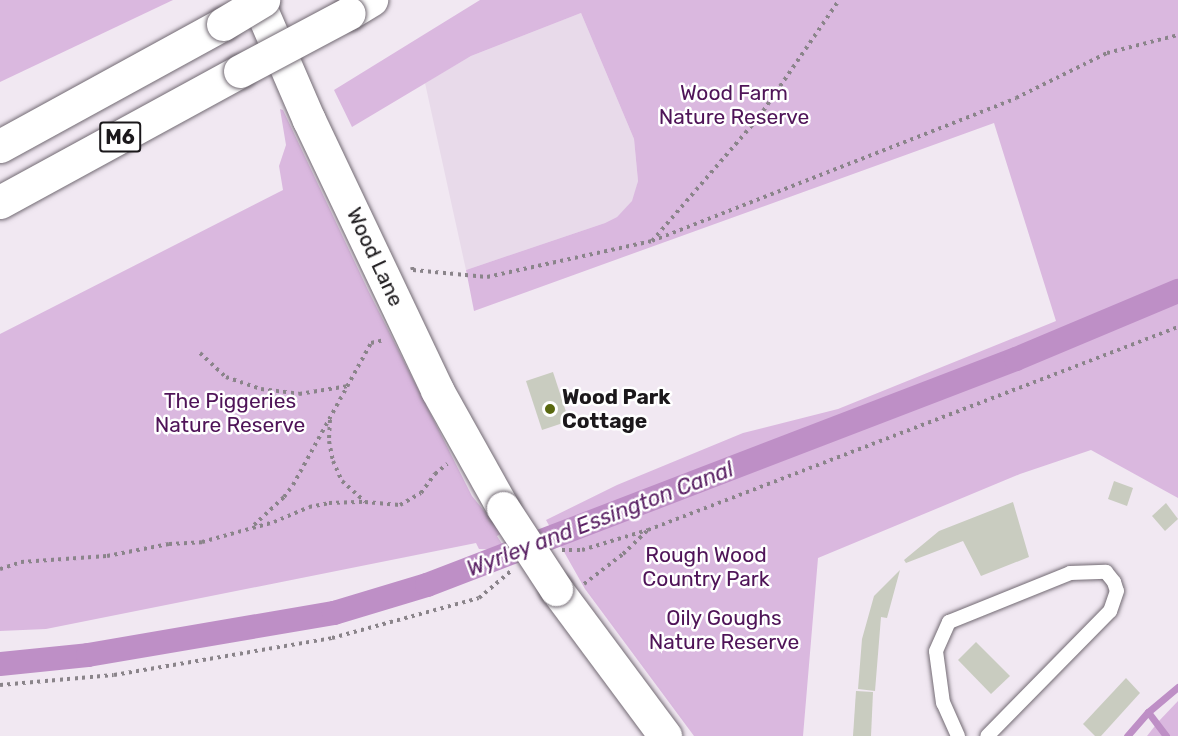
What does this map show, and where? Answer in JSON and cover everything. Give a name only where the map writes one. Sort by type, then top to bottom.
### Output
[{"type":"main road","name":"Wood Lane","points":[[257,0],[309,120],[437,390],[503,508],[558,593],[665,736]]},
{"type":"main road","name":"M6","points":[[0,146],[263,0]]},
{"type":"main road","name":"M6","points":[[0,202],[360,7]]},
{"type":"lane","points":[[958,736],[943,703],[936,651],[949,622],[1070,573],[1106,572],[1114,582],[1117,591],[1110,611],[987,736]]},
{"type":"path","points":[[652,241],[759,117],[839,0]]},
{"type":"path","points":[[409,261],[413,270],[487,277],[652,241],[1016,98],[1107,52],[1178,35]]},
{"type":"path","points":[[559,550],[582,550],[648,530],[1178,327]]},
{"type":"path","points":[[252,527],[284,497],[371,343],[393,340],[410,332]]},
{"type":"path","points":[[200,353],[226,377],[261,389],[299,394],[348,386]]},
{"type":"path","points":[[330,419],[329,441],[338,471],[352,493],[365,502]]},
{"type":"path","points":[[0,568],[21,562],[107,556],[169,544],[202,542],[274,522],[309,507],[346,502],[392,505],[408,502],[421,494],[441,469],[472,452]]},
{"type":"path","points":[[558,593],[595,576],[648,530]]},
{"type":"path","points":[[0,685],[114,675],[333,638],[479,598],[514,569]]},
{"type":"shaded area","points":[[581,13],[634,139],[638,181],[633,201],[617,217],[605,223],[466,270],[425,83],[471,56]]},
{"type":"green space","points":[[0,0],[173,0],[0,82]]},
{"type":"green space","name":"Rough Wood Country Park","points":[[480,0],[1178,0],[1178,498],[1091,450],[1020,474],[818,558],[803,736],[694,736],[585,589],[546,520],[617,485],[743,433],[838,409],[1056,321],[994,123],[474,311],[466,270],[617,217],[632,201],[638,181],[634,139],[581,13],[471,56],[352,127],[334,90]]},
{"type":"green space","name":"The Piggeries Nature Reserve","points":[[280,109],[283,110],[369,292],[472,496],[502,533],[497,536],[506,550],[479,549],[476,543],[46,629],[0,631],[0,334],[283,190],[279,166],[286,145]]},
{"type":"green space","points":[[1178,701],[1178,736],[1147,736],[1158,722]]},
{"type":"building","name":"Wood Park Cottage","points":[[553,372],[569,421],[542,430],[526,381]]},
{"type":"building","points":[[1114,481],[1133,488],[1127,506],[1108,499]]},
{"type":"building","points":[[1013,502],[1029,557],[981,576],[963,541],[906,563],[904,560],[939,531]]},
{"type":"building","points":[[1166,503],[1178,519],[1165,531],[1152,516]]},
{"type":"building","points":[[900,570],[887,618],[881,617],[875,691],[858,689],[862,639],[874,596]]},
{"type":"building","points":[[976,642],[1010,676],[991,694],[958,660]]},
{"type":"building","points":[[1126,678],[1140,693],[1101,736],[1095,736],[1083,724]]},
{"type":"building","points":[[856,691],[873,692],[871,736],[853,736]]},
{"type":"waterway","name":"Wyrley and Essington Canal","points":[[0,664],[88,655],[334,613],[427,585],[1016,359],[1178,291]]},
{"type":"waterway","points":[[1127,736],[1148,712],[1178,687]]},
{"type":"waterway","points":[[1148,712],[1166,736]]},
{"type":"place","name":"Wood Park Cottage","points":[[550,409]]},
{"type":"park label","name":"Wood Farm Nature Reserve","points":[[734,105]]},
{"type":"park label","name":"Oily Goughs Nature Reserve","points":[[724,630]]}]
